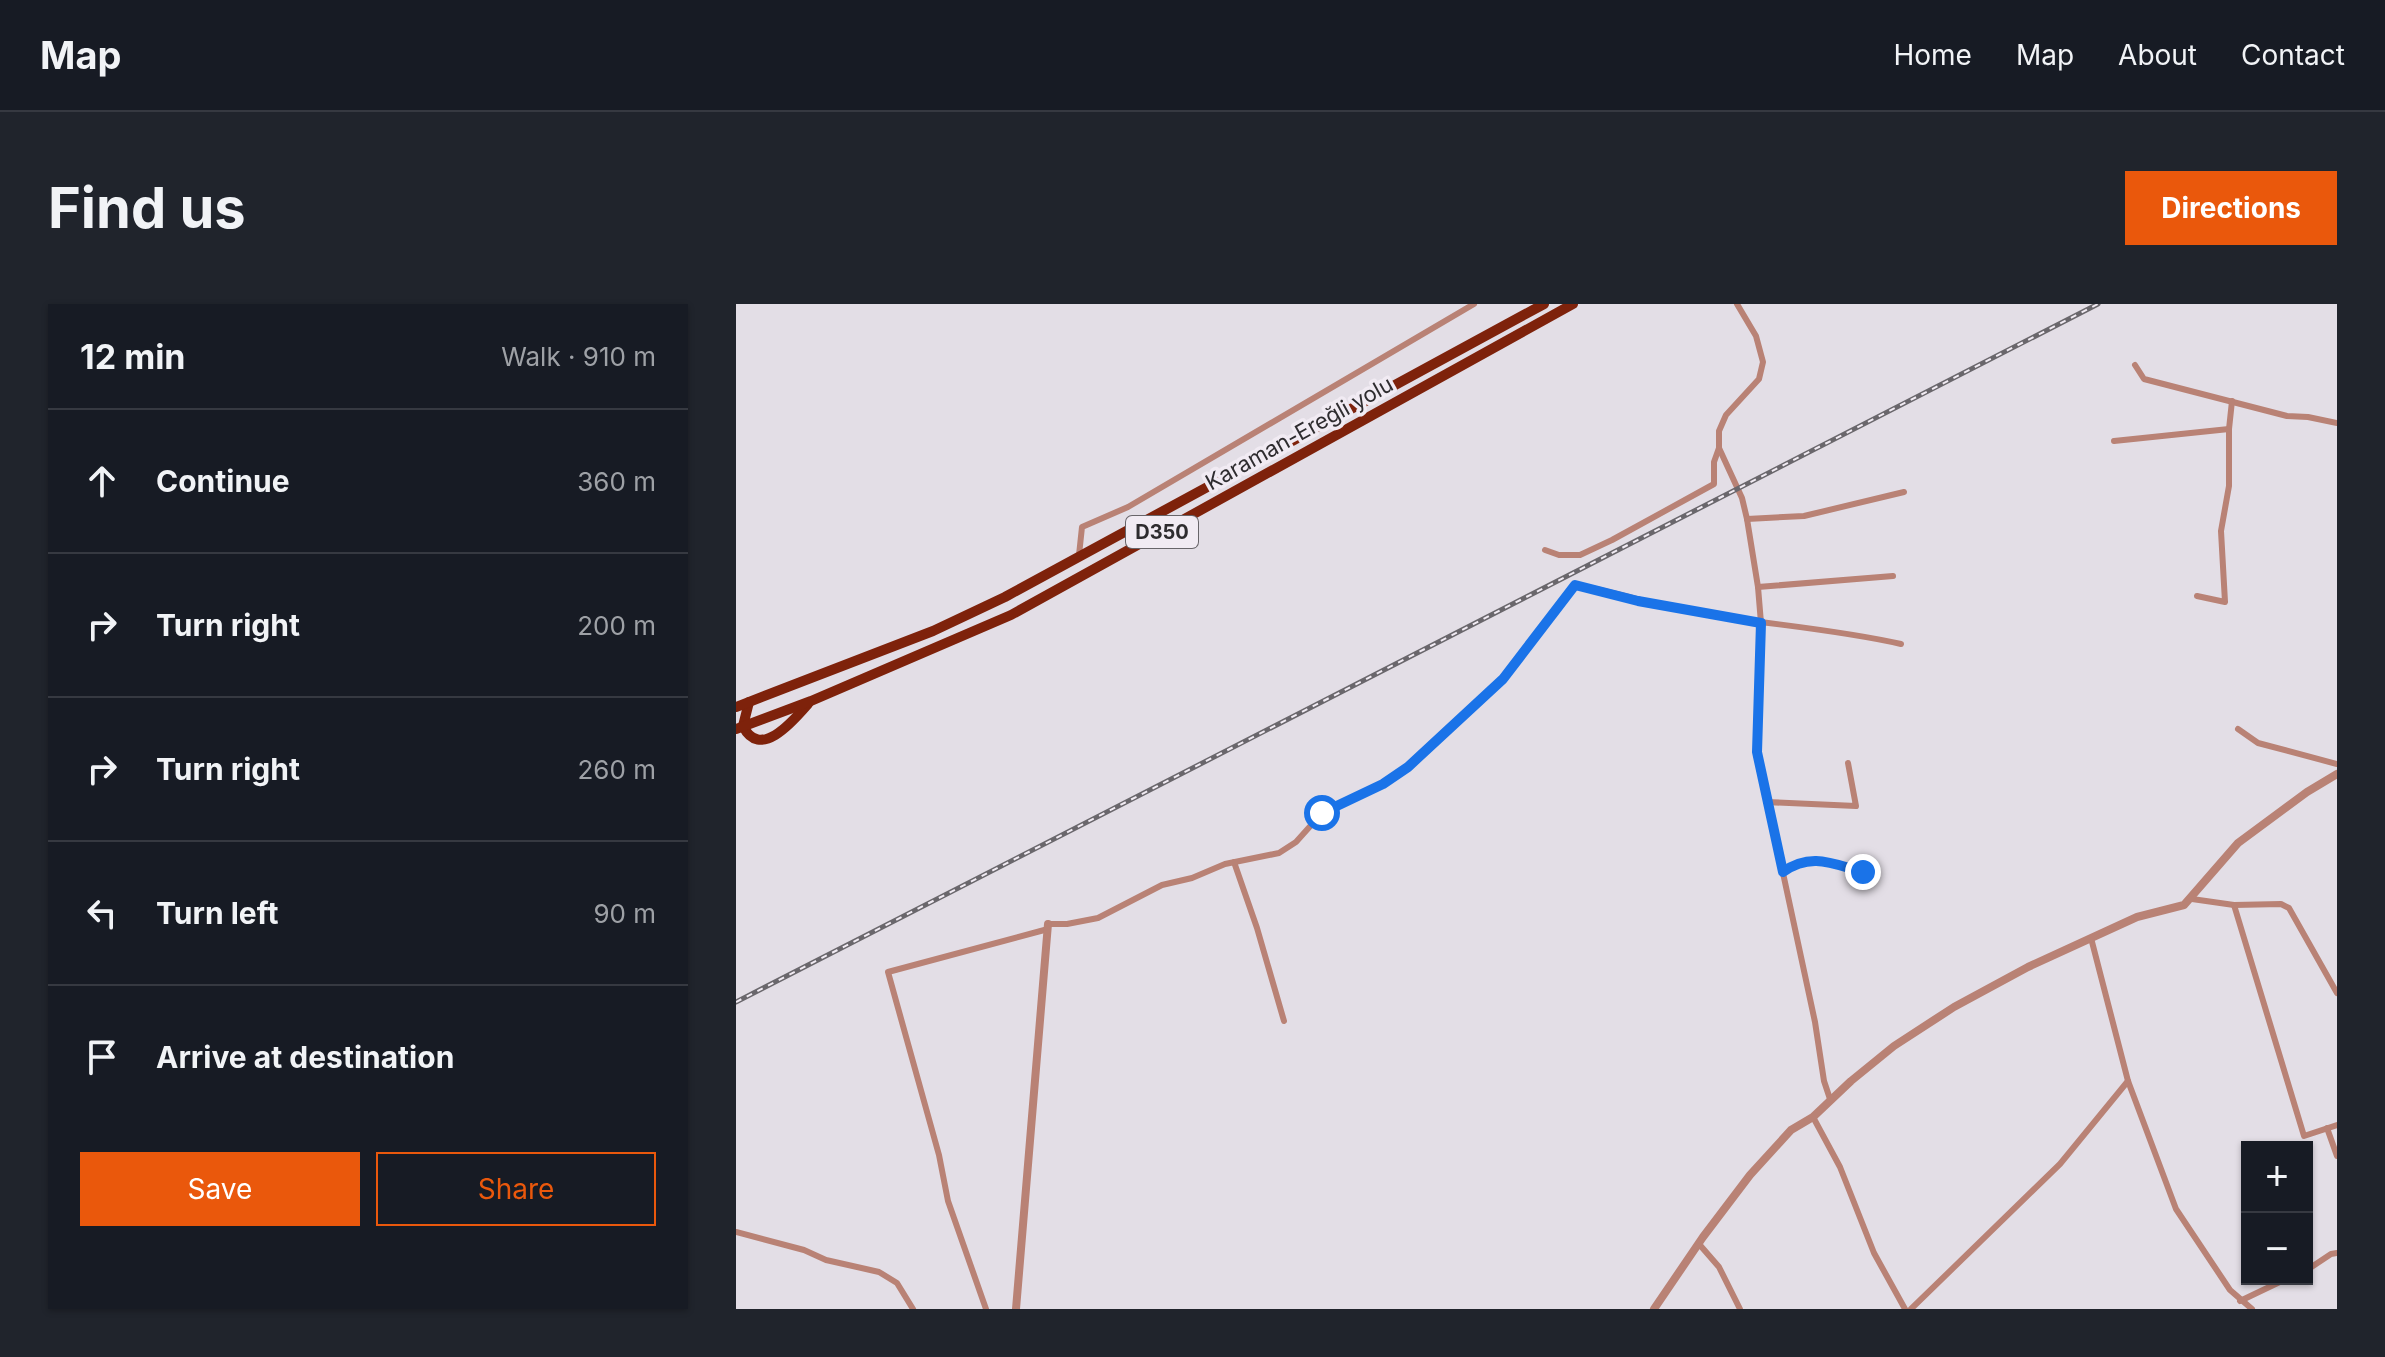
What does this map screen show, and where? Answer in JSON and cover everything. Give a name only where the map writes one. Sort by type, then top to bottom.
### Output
[{"type":"highway","name":"Karaman-Ereğli yolu","points":[[736,707],[933,631],[1005,597],[1544,304]]},
{"type":"highway","name":"Karaman-Ereğli yolu","points":[[740,728],[811,701],[1011,615],[1573,304]]},
{"type":"highway","points":[[749,702],[740,728],[751,738],[769,738],[791,723],[811,701]]},
{"type":"street","points":[[1079,555],[1082,527],[1128,507],[1474,304]]},
{"type":"street","points":[[1545,550],[1559,555],[1580,555],[1714,484],[1719,431],[1726,415],[1759,379],[1763,362],[1756,336],[1737,304]]},
{"type":"street","points":[[2135,365],[2144,379],[2287,416],[2337,423]]},
{"type":"street","points":[[2197,596],[2225,602],[2221,531],[2229,486],[2232,401]]},
{"type":"street","points":[[2114,441],[2229,429]]},
{"type":"street","points":[[1719,448],[1742,498],[1747,519],[1761,623],[1757,752],[1830,1099]]},
{"type":"street","points":[[1747,519],[1804,516],[1904,492]]},
{"type":"street","points":[[1758,587],[1893,576]]},
{"type":"street","points":[[986,1309],[948,1201],[939,1155],[888,972],[1048,926],[1098,918],[1162,885],[1192,878],[1234,862],[1279,853],[1296,842],[1322,813],[1383,784],[1408,767],[1503,679],[1575,585],[1638,601],[1761,623],[1847,632],[1901,644]]},
{"type":"street","points":[[2238,729],[2258,743],[2337,764]]},
{"type":"street","points":[[1766,802],[1856,806],[1848,763]]},
{"type":"street","points":[[1654,1309],[1750,1175],[1791,1130],[1813,1117],[1894,1046],[1954,1007],[2028,967],[2137,917],[2184,905],[2238,843],[2295,800],[2337,774]]},
{"type":"street","points":[[1783,872],[1796,863],[1808,860],[1863,872]]},
{"type":"street","points":[[1234,862],[1284,1021]]},
{"type":"street","points":[[2192,899],[2234,905],[2281,904],[2289,908],[2337,993]]},
{"type":"street","points":[[2234,905],[2304,1136],[2337,1125]]},
{"type":"street","points":[[1016,1309],[1048,926]]},
{"type":"street","points":[[2091,938],[2128,1081],[2176,1209],[2240,1301],[2252,1309]]},
{"type":"street","points":[[1911,1309],[2060,1164],[2128,1081]]},
{"type":"street","points":[[1813,1117],[1840,1167],[1874,1253],[1905,1309]]},
{"type":"street","points":[[2327,1128],[2337,1156]]},
{"type":"street","points":[[736,1232],[804,1250],[826,1260],[879,1272],[897,1283],[913,1309]]},
{"type":"street","points":[[1699,1244],[1719,1267],[1740,1309]]},
{"type":"street","points":[[2313,1266],[2337,1253]]},
{"type":"street","points":[[2240,1301],[2273,1285]]},
{"type":"railway","points":[[736,1002],[2098,304]]},
{"type":"route","points":[[1322,813],[1383,784],[1408,767],[1503,679],[1575,585],[1638,601],[1761,623],[1757,752],[1783,872],[1796,863],[1808,860],[1863,872]]}]
